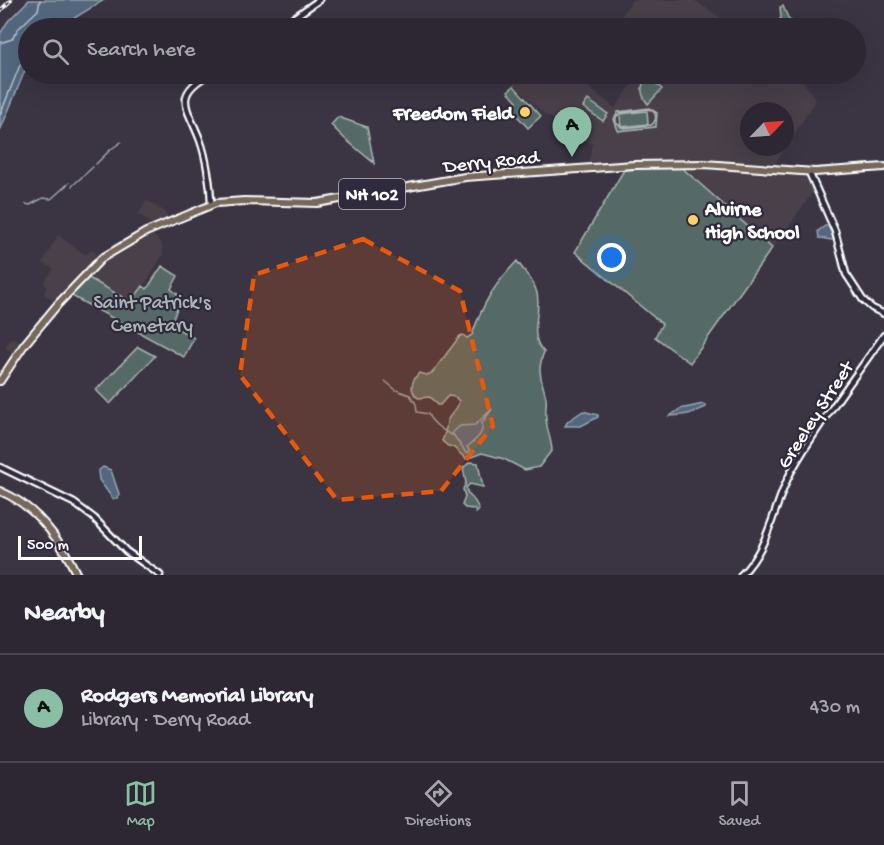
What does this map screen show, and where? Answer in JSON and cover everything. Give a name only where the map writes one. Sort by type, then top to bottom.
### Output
[{"type":"main road","name":"Derry Road","points":[[211,205],[244,201],[327,202],[465,177],[634,165],[712,164],[812,174],[884,166]]},
{"type":"main road","name":"NH 102","points":[[0,381],[24,345],[58,304],[102,258],[141,235],[211,205]]},
{"type":"main road","points":[[0,491],[15,498],[50,528],[77,575]]},
{"type":"street","points":[[293,18],[319,0]]},
{"type":"street","points":[[195,84],[186,99],[187,112],[202,146],[211,205]]},
{"type":"street","points":[[812,174],[835,231],[846,274],[863,300],[884,314]]},
{"type":"street","name":"Greeley Street","points":[[741,575],[762,546],[788,479],[808,443],[884,335]]},
{"type":"street","points":[[0,467],[74,503],[94,518],[126,551],[160,575]]},
{"type":"highlighted area","points":[[363,239],[460,291],[493,426],[441,491],[337,500],[240,375],[254,275]]},
{"type":"shaded area","points":[[632,0],[694,0],[721,18],[620,18]]},
{"type":"shaded area","name":"Alvirne High School","points":[[514,84],[584,84],[615,108],[633,84],[805,84],[816,100],[794,134],[794,102],[740,102],[740,156],[780,156],[771,170],[807,175],[816,188],[690,364],[654,337],[662,324],[574,252],[626,164],[588,166],[592,144],[543,113]]},
{"type":"shaded area","points":[[147,200],[165,212],[169,219],[155,226],[138,214]]},
{"type":"shaded area","points":[[152,234],[162,244],[163,254],[131,303],[87,277],[127,246]]},
{"type":"shaded area","points":[[58,235],[86,255],[92,249],[99,257],[81,273],[56,303],[44,294],[46,288],[44,281],[54,269],[42,263]]},
{"type":"shaded area","points":[[12,337],[22,345],[14,354],[5,347]]},
{"type":"green space","points":[[783,6],[788,18],[781,18],[780,7]]},
{"type":"green space","points":[[643,84],[656,84],[662,89],[648,104],[643,97]]},
{"type":"green space","name":"Freedom Field","points":[[514,86],[541,116],[528,128],[510,108],[517,101],[508,91]]},
{"type":"green space","points":[[588,100],[608,114],[603,121],[583,107]]},
{"type":"green space","points":[[649,108],[657,113],[656,127],[618,131],[614,119],[618,112]],"holes":[[[648,109],[656,116],[651,125],[624,128],[616,123],[616,117],[621,113]]]},
{"type":"green space","points":[[647,111],[648,124],[621,127],[620,114]]},
{"type":"green space","points":[[338,117],[367,127],[374,163],[331,125]]},
{"type":"green space","points":[[680,166],[772,248],[690,363],[655,337],[662,324],[575,252],[624,170]]},
{"type":"green space","points":[[517,261],[531,280],[537,293],[536,338],[544,352],[540,370],[552,450],[539,467],[525,470],[504,459],[482,453],[466,459],[453,447],[448,446],[442,441],[448,419],[459,401],[455,397],[448,396],[440,405],[437,405],[430,397],[418,398],[412,386],[419,373],[427,375],[432,373],[460,336],[467,338],[472,335],[490,295]]},
{"type":"green space","name":"Saint Patrick's Cemetary","points":[[162,266],[178,276],[171,289],[181,297],[171,325],[194,338],[184,357],[70,295],[87,277],[131,302],[143,286],[147,289]]},
{"type":"green space","points":[[138,347],[155,356],[110,404],[96,390]]},
{"type":"green space","points":[[470,462],[478,463],[483,487],[470,484],[466,488],[479,510],[476,513],[474,509],[465,508],[462,505],[465,497],[463,489],[466,483],[463,468]]},
{"type":"water","points":[[29,0],[104,0],[74,18],[18,18],[19,84],[0,131],[0,34],[8,21]]},
{"type":"water","points":[[828,226],[834,238],[832,240],[819,238],[818,231]]},
{"type":"water","points":[[703,404],[706,407],[691,413],[670,416],[680,409]]},
{"type":"water","points":[[492,409],[482,423],[480,434],[467,447],[470,452],[466,453],[452,433],[460,426],[475,425]]},
{"type":"water","points":[[583,411],[598,415],[598,417],[581,426],[565,426],[568,421]]},
{"type":"water","points":[[103,467],[111,470],[119,494],[117,498],[113,499],[99,480],[98,471]]},
{"type":"waterway","points":[[96,164],[121,142]]},
{"type":"waterway","points":[[72,186],[93,167]]},
{"type":"waterway","points":[[26,204],[30,205],[43,198],[51,199],[69,183]]},
{"type":"waterway","points":[[385,381],[396,390],[410,395],[416,404],[417,412],[428,414],[431,420],[452,435]]},
{"type":"railway","points":[[0,11],[11,0]]},
{"type":"place","name":"Freedom Field","points":[[525,112]]},
{"type":"place","name":"Rodgers Memorial Library","points":[[572,157]]},
{"type":"place","name":"Alvirne High School","points":[[693,220]]}]
